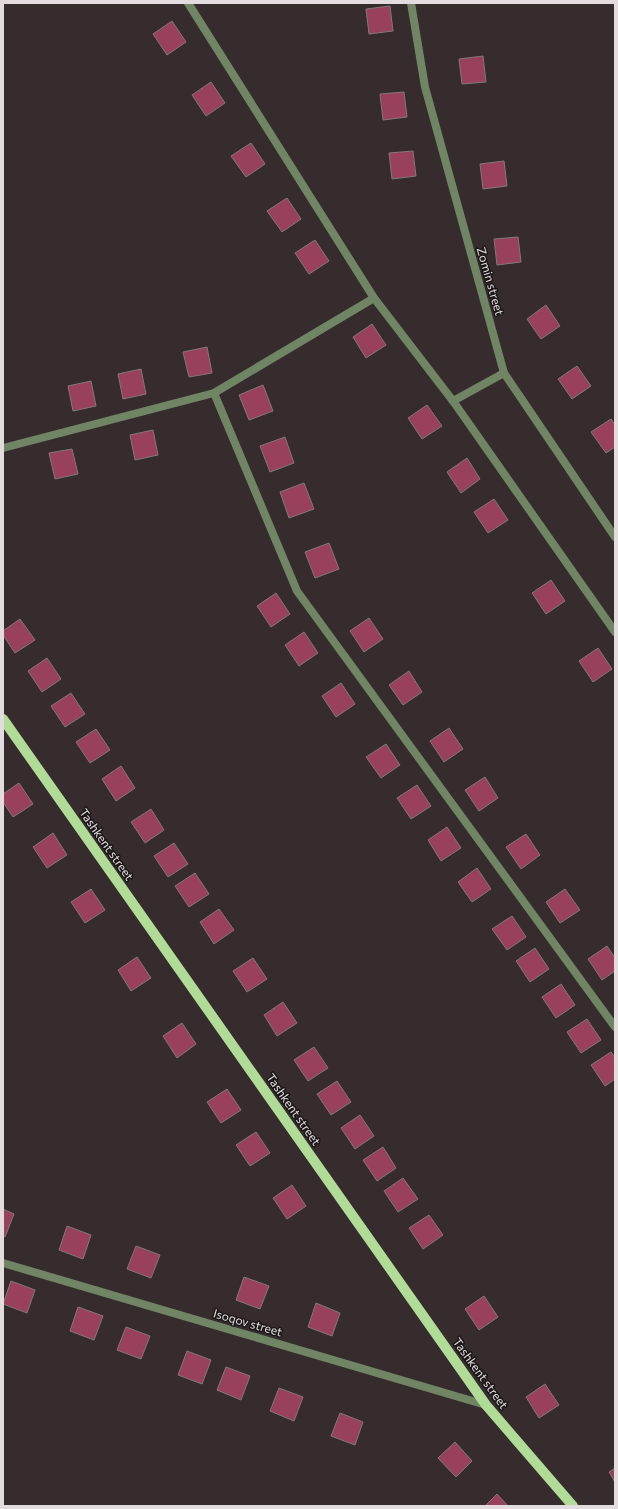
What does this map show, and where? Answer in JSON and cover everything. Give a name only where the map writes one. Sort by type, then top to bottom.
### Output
[{"type":"main road","name":"Tashkent street","points":[[3,719],[486,1405],[573,1506]]},
{"type":"street","points":[[188,3],[374,298],[453,401],[615,632]]},
{"type":"street","name":"Zomin street","points":[[411,3],[425,87],[504,373],[615,537]]},
{"type":"street","points":[[3,448],[214,393],[374,298]]},
{"type":"street","points":[[453,401],[504,373]]},
{"type":"street","points":[[214,393],[297,591],[615,1027]]},
{"type":"street","name":"Isoqov street","points":[[3,1263],[486,1405]]},
{"type":"building","points":[[390,6],[393,31],[369,34],[366,9]]},
{"type":"building","points":[[172,21],[186,42],[167,55],[153,34]]},
{"type":"building","points":[[483,56],[486,82],[462,84],[459,59]]},
{"type":"building","points":[[211,82],[225,103],[206,116],[192,95]]},
{"type":"building","points":[[404,92],[407,117],[383,120],[380,94]]},
{"type":"building","points":[[251,143],[265,164],[246,177],[231,156]]},
{"type":"building","points":[[413,151],[416,176],[392,179],[389,153]]},
{"type":"building","points":[[504,161],[507,186],[483,189],[480,164]]},
{"type":"building","points":[[287,198],[301,219],[282,232],[267,211]]},
{"type":"building","points":[[518,237],[521,262],[497,265],[494,239]]},
{"type":"building","points":[[315,240],[329,261],[309,274],[295,253]]},
{"type":"building","points":[[546,305],[560,326],[541,339],[527,319]]},
{"type":"building","points":[[372,324],[386,345],[366,358],[353,337]]},
{"type":"building","points":[[207,347],[212,373],[189,377],[183,352]]},
{"type":"building","points":[[577,366],[591,386],[572,399],[558,379]]},
{"type":"building","points":[[141,369],[146,394],[123,399],[118,374]]},
{"type":"building","points":[[91,381],[96,406],[73,411],[68,386]]},
{"type":"building","points":[[263,385],[273,411],[249,420],[239,395]]},
{"type":"building","points":[[427,405],[442,426],[422,439],[408,418]]},
{"type":"building","points":[[611,419],[615,425],[615,447],[606,453],[591,432]]},
{"type":"building","points":[[153,430],[158,455],[135,460],[130,435]]},
{"type":"building","points":[[285,437],[294,463],[270,472],[260,446]]},
{"type":"building","points":[[72,449],[78,474],[55,479],[49,453]]},
{"type":"building","points":[[467,458],[480,479],[461,493],[447,472]]},
{"type":"building","points":[[304,483],[314,509],[289,518],[280,492]]},
{"type":"building","points":[[494,499],[508,520],[488,533],[474,512]]},
{"type":"building","points":[[329,543],[339,569],[315,578],[305,552]]},
{"type":"building","points":[[551,580],[565,601],[546,614],[532,593]]},
{"type":"building","points":[[276,593],[290,614],[271,627],[257,606]]},
{"type":"building","points":[[369,618],[383,639],[364,652],[350,631]]},
{"type":"building","points":[[20,619],[35,640],[15,653],[3,635],[3,631]]},
{"type":"building","points":[[304,632],[318,653],[299,666],[285,645]]},
{"type":"building","points":[[598,648],[612,669],[593,682],[579,661]]},
{"type":"building","points":[[47,658],[61,679],[42,692],[28,671]]},
{"type":"building","points":[[409,671],[422,692],[403,705],[389,685]]},
{"type":"building","points":[[341,683],[355,704],[336,717],[322,696]]},
{"type":"building","points":[[71,693],[85,714],[65,727],[51,706]]},
{"type":"building","points":[[449,728],[463,749],[444,762],[430,741]]},
{"type":"building","points":[[96,729],[110,750],[90,763],[76,742]]},
{"type":"building","points":[[386,744],[400,765],[381,778],[366,757]]},
{"type":"building","points":[[121,766],[135,788],[116,801],[102,779]]},
{"type":"building","points":[[485,777],[498,798],[479,811],[465,790]]},
{"type":"building","points":[[19,783],[33,804],[13,817],[3,802],[3,794]]},
{"type":"building","points":[[417,785],[431,806],[411,819],[397,798]]},
{"type":"building","points":[[151,809],[164,830],[145,843],[131,822]]},
{"type":"building","points":[[447,827],[461,848],[441,861],[428,840]]},
{"type":"building","points":[[53,833],[67,855],[47,868],[33,847]]},
{"type":"building","points":[[526,834],[540,855],[521,869],[506,847]]},
{"type":"building","points":[[174,843],[188,864],[168,877],[154,856]]},
{"type":"building","points":[[477,868],[491,889],[472,902],[458,882]]},
{"type":"building","points":[[195,873],[209,894],[189,907],[175,886]]},
{"type":"building","points":[[91,889],[105,910],[85,923],[71,902]]},
{"type":"building","points":[[565,889],[580,910],[560,923],[546,902]]},
{"type":"building","points":[[219,909],[234,930],[214,944],[200,922]]},
{"type":"building","points":[[512,916],[526,937],[507,950],[492,929]]},
{"type":"building","points":[[607,946],[615,958],[615,971],[602,980],[588,959]]},
{"type":"building","points":[[535,948],[549,969],[530,982],[516,961]]},
{"type":"building","points":[[137,957],[151,978],[131,991],[118,970]]},
{"type":"building","points":[[253,958],[267,979],[247,992],[233,971]]},
{"type":"building","points":[[561,984],[575,1005],[556,1018],[542,997]]},
{"type":"building","points":[[283,1002],[297,1023],[277,1036],[264,1015]]},
{"type":"building","points":[[587,1019],[601,1040],[581,1053],[567,1032]]},
{"type":"building","points":[[182,1023],[196,1044],[177,1058],[163,1036]]},
{"type":"building","points":[[314,1047],[328,1068],[308,1081],[294,1060]]},
{"type":"building","points":[[611,1052],[615,1058],[615,1079],[605,1086],[591,1065]]},
{"type":"building","points":[[337,1081],[351,1102],[331,1115],[317,1094]]},
{"type":"building","points":[[227,1089],[241,1110],[221,1123],[207,1102]]},
{"type":"building","points":[[360,1115],[374,1136],[355,1149],[341,1128]]},
{"type":"building","points":[[256,1132],[270,1153],[250,1166],[236,1145]]},
{"type":"building","points":[[383,1147],[396,1168],[377,1181],[363,1160]]},
{"type":"building","points":[[403,1178],[418,1199],[398,1212],[384,1191]]},
{"type":"building","points":[[292,1185],[306,1206],[287,1219],[273,1198]]},
{"type":"building","points":[[3,1209],[14,1214],[5,1237],[3,1236]]},
{"type":"building","points":[[429,1215],[443,1235],[423,1249],[409,1228]]},
{"type":"building","points":[[67,1226],[91,1235],[83,1259],[59,1250]]},
{"type":"building","points":[[136,1246],[160,1255],[151,1278],[127,1269]]},
{"type":"building","points":[[244,1277],[269,1286],[260,1309],[236,1300]]},
{"type":"building","points":[[11,1281],[35,1290],[27,1313],[3,1304]]},
{"type":"building","points":[[484,1296],[498,1317],[479,1330],[465,1309]]},
{"type":"building","points":[[316,1303],[340,1313],[332,1336],[308,1327]]},
{"type":"building","points":[[78,1307],[103,1316],[94,1340],[70,1331]]},
{"type":"building","points":[[126,1327],[150,1336],[141,1359],[117,1350]]},
{"type":"building","points":[[187,1351],[211,1360],[202,1384],[178,1375]]},
{"type":"building","points":[[226,1367],[250,1376],[241,1400],[217,1390]]},
{"type":"building","points":[[545,1384],[559,1405],[539,1418],[526,1397]]},
{"type":"building","points":[[279,1388],[303,1397],[294,1421],[270,1411]]},
{"type":"building","points":[[340,1413],[363,1422],[355,1445],[331,1436]]},
{"type":"building","points":[[455,1442],[472,1461],[456,1477],[438,1458]]},
{"type":"building","points":[[615,1468],[615,1482],[609,1472]]},
{"type":"building","points":[[497,1494],[508,1506],[485,1506]]}]
